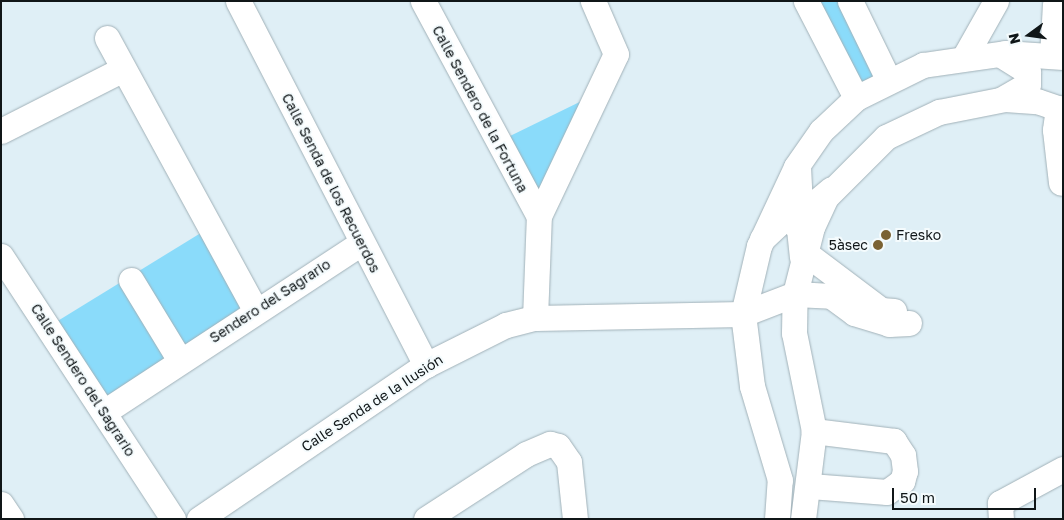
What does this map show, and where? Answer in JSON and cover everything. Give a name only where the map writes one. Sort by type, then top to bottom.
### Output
[{"type":"street","name":"Calle Senda de los Recuerdos","points":[[238,1],[361,243],[426,364]]},
{"type":"street","name":"Calle Sendero de la Fortuna","points":[[423,1],[538,216]]},
{"type":"street","points":[[535,318],[538,216],[616,54],[592,1]]},
{"type":"street","points":[[806,1],[856,98]]},
{"type":"street","points":[[965,56],[996,1]]},
{"type":"street","points":[[1055,4],[1059,58],[1044,75],[1043,86],[1055,106],[1055,130],[1061,183]]},
{"type":"street","points":[[857,6],[889,81]]},
{"type":"street","points":[[107,38],[121,70],[255,309]]},
{"type":"street","points":[[803,519],[810,486],[814,431],[794,333],[795,294],[803,256],[826,197],[886,137],[939,112],[1002,99],[1028,84],[1028,72],[999,54]]},
{"type":"street","points":[[777,519],[780,480],[752,386],[744,314],[762,239],[798,162],[821,131],[856,98],[923,64],[965,56],[999,54],[1059,58]]},
{"type":"street","points":[[1,131],[121,70]]},
{"type":"street","points":[[1002,99],[1055,106]]},
{"type":"street","points":[[1040,158],[1055,106]]},
{"type":"street","points":[[798,162],[796,189],[800,204],[811,206],[838,184]]},
{"type":"street","points":[[762,239],[781,221],[792,221],[799,229],[803,256],[881,310],[903,317],[889,324],[854,313],[831,296],[795,294]]},
{"type":"street","name":"Sendero del Sagrario","points":[[104,412],[179,359],[255,309],[361,243]]},
{"type":"street","name":"Calle Sendero del Sagrario","points":[[1,256],[169,511]]},
{"type":"street","points":[[131,280],[179,359]]},
{"type":"street","name":"Calle Senda de la Ilusión","points":[[199,519],[426,364],[506,326],[535,318],[744,314],[795,294]]},
{"type":"street","points":[[810,486],[887,492],[902,480],[905,471],[903,456],[894,441],[814,431]]},
{"type":"street","points":[[426,519],[526,454],[550,444],[558,446],[569,462],[575,519]]},
{"type":"street","points":[[1001,519],[1000,503],[1063,469]]},
{"type":"street","points":[[1,504],[11,519]]},
{"type":"shaded area","points":[[806,1],[850,1],[889,81],[856,98]]},
{"type":"shaded area","points":[[598,93],[539,216],[496,143]]},
{"type":"shaded area","points":[[204,231],[247,310],[109,403],[56,322]]},
{"type":"place","name":"Fresko","points":[[886,235]]},
{"type":"place","name":"5àsec","points":[[878,245]]}]
